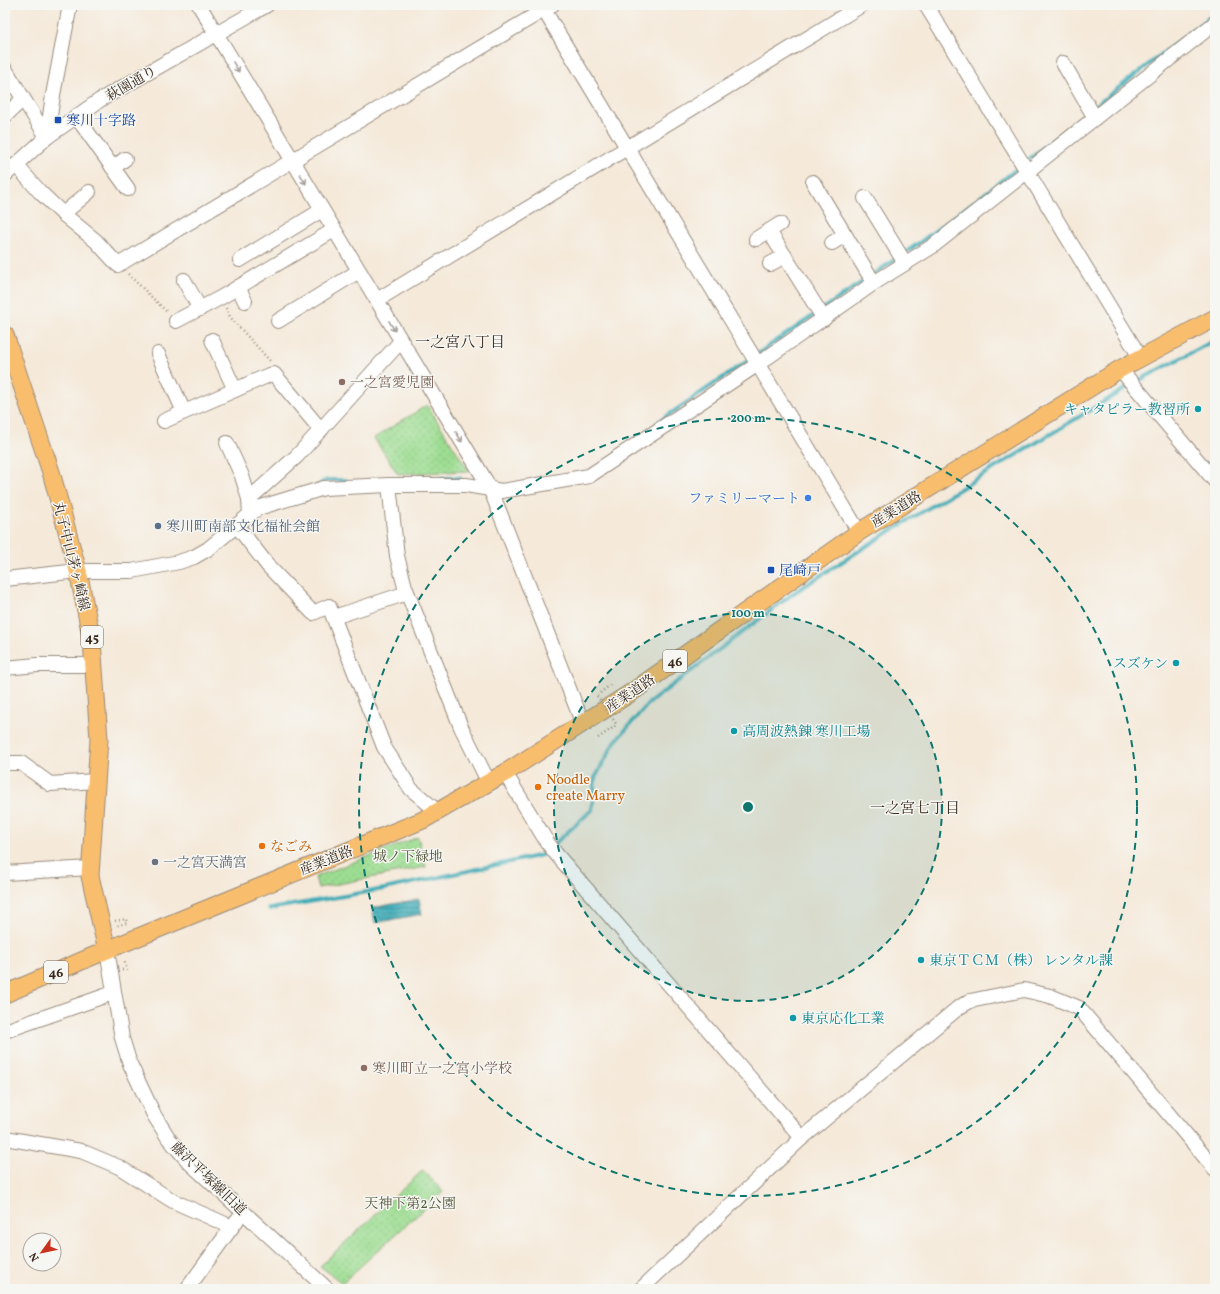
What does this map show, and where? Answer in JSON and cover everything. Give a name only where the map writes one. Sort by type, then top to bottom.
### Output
[{"type":"main road","name":"産業道路","points":[[5,994],[107,950],[423,820],[438,812],[489,783],[638,688],[859,532],[1120,369],[1215,318]]},
{"type":"main road","name":"丸子中山茅ヶ崎線","points":[[5,335],[51,472],[78,571],[92,641],[99,739],[90,876],[107,950]]},
{"type":"street","points":[[47,137],[52,96],[70,5]]},
{"type":"street","points":[[199,5],[490,488],[583,724]]},
{"type":"street","name":"萩園通り","points":[[5,175],[47,137],[100,100],[267,5]]},
{"type":"street","points":[[377,300],[862,5]]},
{"type":"street","points":[[926,5],[1140,357]]},
{"type":"street","points":[[16,165],[40,192],[63,214],[96,241],[118,265],[545,7],[627,148],[859,532]]},
{"type":"street","points":[[250,506],[258,508],[324,488],[389,485],[466,485],[502,491],[589,476],[755,359],[824,319],[874,283],[933,246],[1215,23]]},
{"type":"street","points":[[1063,63],[1095,118]]},
{"type":"street","points":[[5,69],[47,137]]},
{"type":"street","points":[[5,116],[23,98]]},
{"type":"street","points":[[76,116],[128,189]]},
{"type":"street","points":[[113,168],[125,159]]},
{"type":"street","points":[[814,191],[845,235],[874,283]]},
{"type":"street","points":[[63,214],[89,192]]},
{"type":"street","points":[[865,198],[905,263]]},
{"type":"street","points":[[240,260],[322,210]]},
{"type":"street","points":[[756,239],[774,228],[784,256],[824,319]]},
{"type":"street","points":[[176,321],[238,288],[334,230]]},
{"type":"street","points":[[832,243],[845,235]]},
{"type":"street","points":[[770,264],[784,256]]},
{"type":"street","points":[[278,321],[359,271]]},
{"type":"street","points":[[184,280],[200,309]]},
{"type":"street","points":[[238,288],[245,300]]},
{"type":"street","points":[[212,340],[235,390]]},
{"type":"street","points":[[5,579],[78,571],[132,571],[179,562],[194,557],[208,549],[237,526],[250,506],[401,341]]},
{"type":"street","points":[[158,354],[184,412]]},
{"type":"street","points":[[1120,369],[1215,481]]},
{"type":"street","points":[[164,421],[268,375],[274,374],[321,430]]},
{"type":"street","points":[[227,443],[242,476],[250,506]]},
{"type":"street","points":[[389,485],[397,556],[407,594],[461,727],[489,783]]},
{"type":"street","points":[[237,526],[269,567],[313,613],[329,606],[384,747],[411,789],[438,812]]},
{"type":"street","points":[[334,616],[407,594]]},
{"type":"street","points":[[5,668],[37,664],[94,665]]},
{"type":"street","points":[[5,763],[21,763],[50,784],[96,781]]},
{"type":"street","points":[[505,773],[557,855],[802,1138]]},
{"type":"street","points":[[5,873],[91,868]]},
{"type":"street","name":"藤沢平塚線旧道","points":[[107,950],[113,993],[122,1038],[130,1064],[154,1115],[169,1139],[189,1162],[327,1289]]},
{"type":"street","points":[[641,1289],[802,1138],[958,1008],[970,1001],[1024,990],[1050,996],[1079,1008],[1215,1170]]},
{"type":"street","points":[[5,1032],[113,993]]},
{"type":"street","points":[[5,1138],[81,1151],[119,1167],[173,1202],[232,1227]]},
{"type":"street","points":[[187,1289],[243,1211]]},
{"type":"path","points":[[118,265],[176,321]]},
{"type":"path","points":[[220,298],[230,317],[273,364],[274,374]]},
{"type":"path","points":[[598,738],[617,725],[597,696],[610,685]]},
{"type":"path","points":[[114,922],[126,919],[127,923],[115,926]]},
{"type":"green space","points":[[427,405],[469,471],[398,474],[374,438]]},
{"type":"green space","name":"城ノ下緑地","points":[[418,837],[426,867],[318,888],[315,877]]},
{"type":"green space","name":"天神下第2公園","points":[[423,1170],[443,1192],[342,1283],[320,1266]]},
{"type":"water","points":[[419,899],[422,914],[375,923],[372,908]]},
{"type":"waterway","points":[[657,423],[919,243],[999,183],[1215,13]]},
{"type":"waterway","points":[[1136,382],[1215,340]]},
{"type":"waterway","points":[[269,909],[384,889],[542,855],[592,810],[595,778],[614,743],[649,703],[795,592],[879,538],[1130,386]]},
{"type":"waterway","points":[[441,478],[460,478]]},
{"type":"waterway","points":[[321,483],[327,480],[346,480]]},
{"type":"place","name":"寒川十字路","points":[[58,120]]},
{"type":"place","name":"一之宮愛児園","points":[[342,382]]},
{"type":"place","name":"キャタピラー教習所","points":[[1198,409]]},
{"type":"place","name":"ファミリーマート","points":[[808,498]]},
{"type":"place","name":"寒川町南部文化福祉会館","points":[[158,526]]},
{"type":"place","name":"尾崎戸","points":[[771,570]]},
{"type":"place","name":"スズケン","points":[[1176,663]]},
{"type":"place","name":"高周波熱錬 寒川工場","points":[[734,731]]},
{"type":"place","name":"Noodle create Marry","points":[[538,787]]},
{"type":"place","name":"なごみ","points":[[262,846]]},
{"type":"place","name":"一之宮天満宮","points":[[155,862]]},
{"type":"place","name":"東京ＴＣＭ（株） レンタル課","points":[[921,960]]},
{"type":"place","name":"東京応化工業","points":[[793,1018]]},
{"type":"place","name":"寒川町立一之宮小学校","points":[[364,1068]]},
{"type":"district","name":"一之宮八丁目","points":[[460,342]]},
{"type":"district","name":"一之宮七丁目","points":[[915,808]]}]
